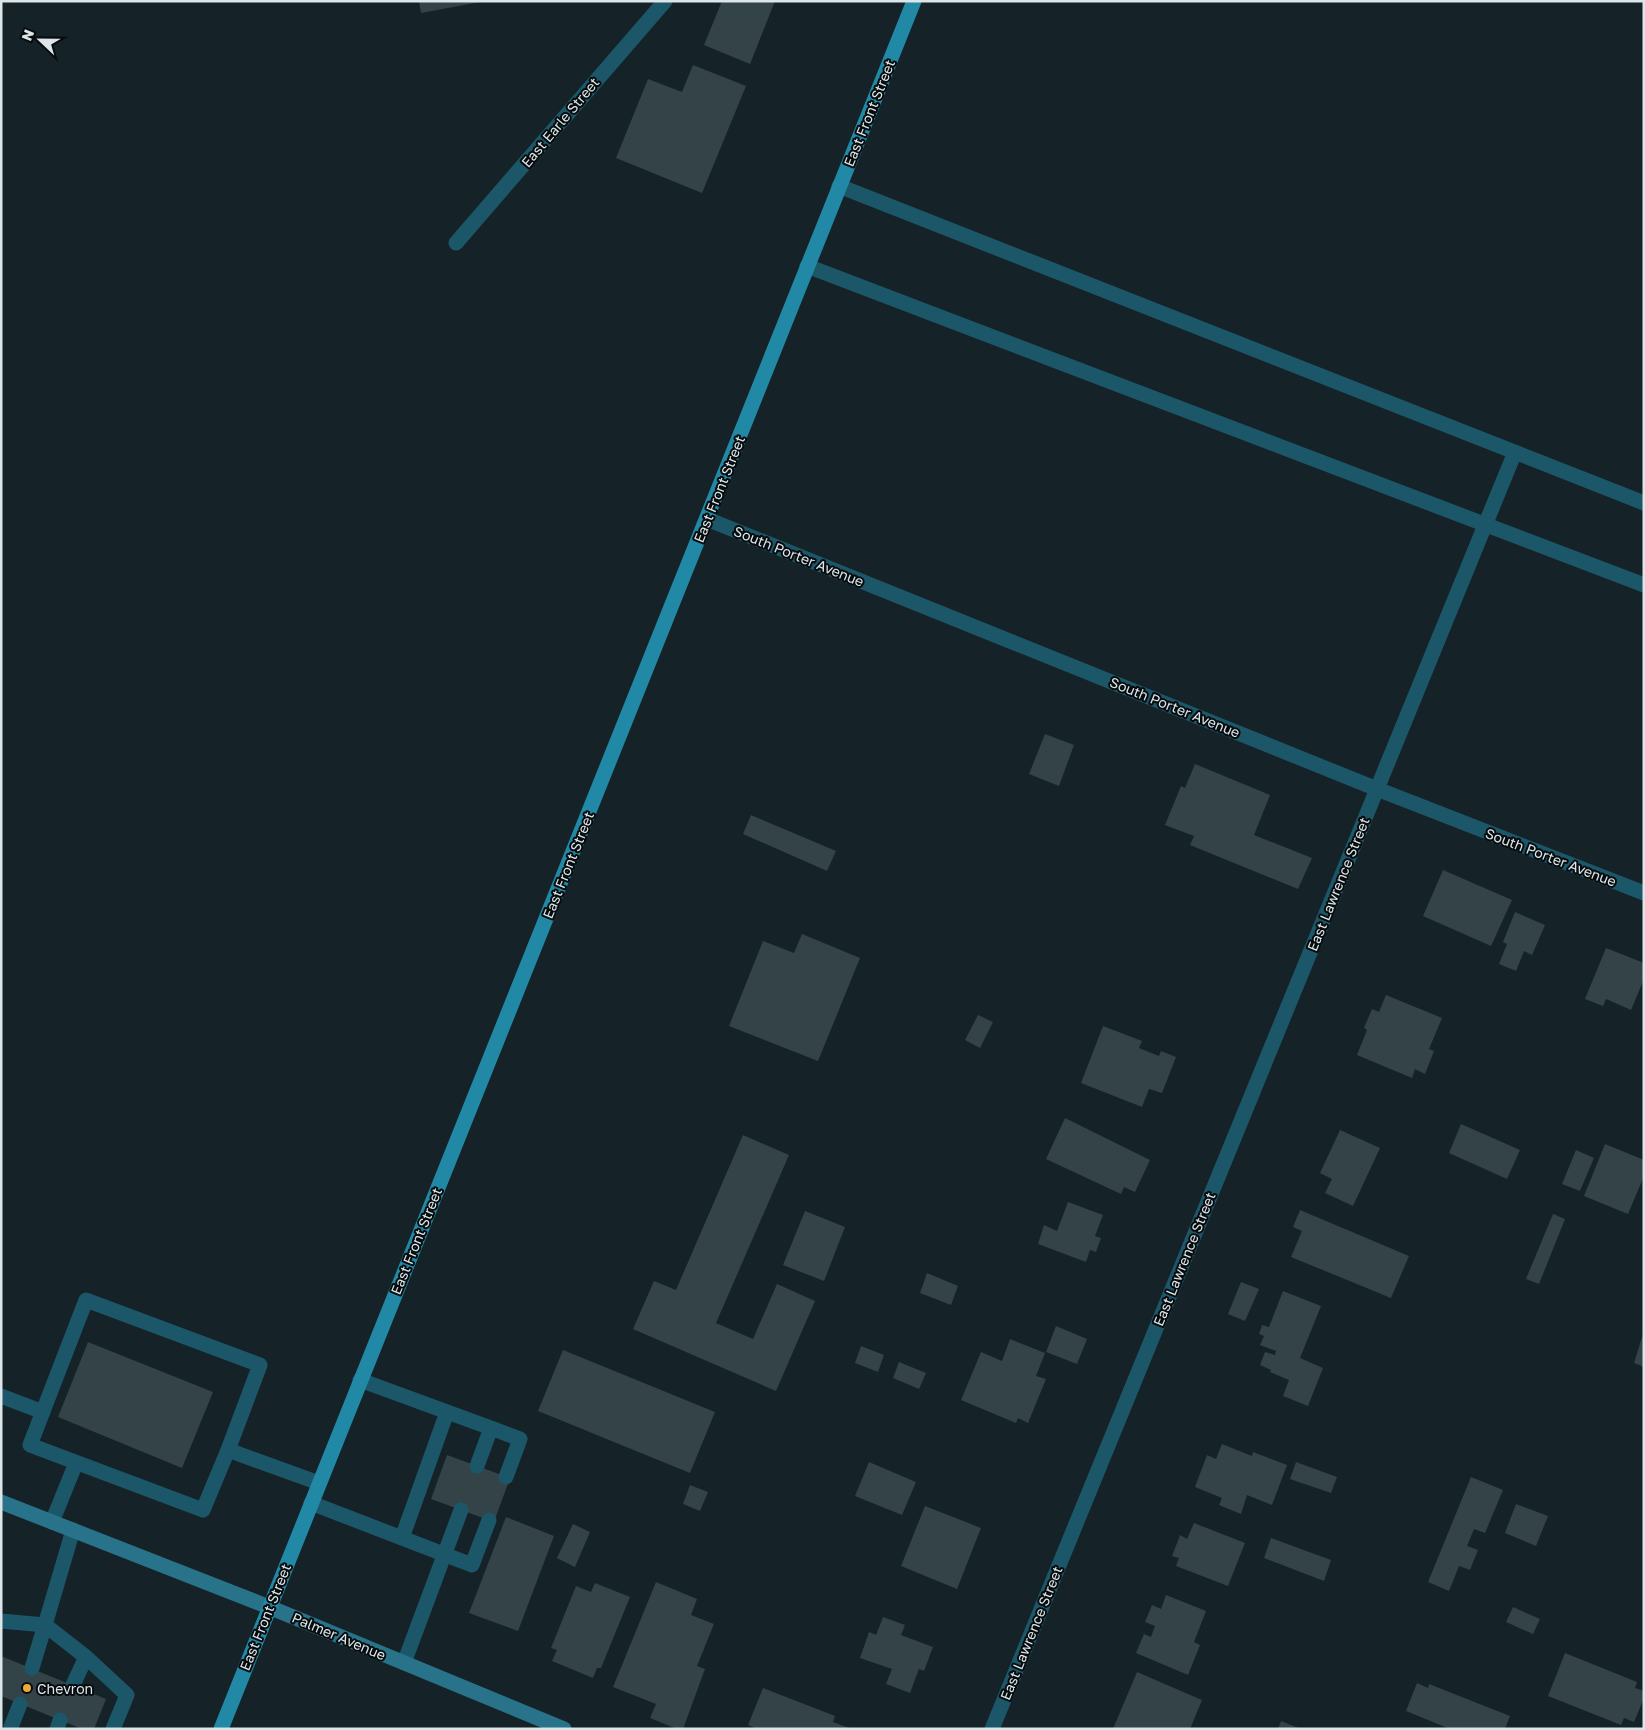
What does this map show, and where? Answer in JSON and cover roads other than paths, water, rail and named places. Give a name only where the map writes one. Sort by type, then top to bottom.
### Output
[{"type":"main road","name":"East Front Street","points":[[221,1729],[914,1]]},
{"type":"street","name":"East Earle Street","points":[[456,243],[665,1]]},
{"type":"street","points":[[839,186],[1644,503]]},
{"type":"street","points":[[807,266],[1644,585]]},
{"type":"street","name":"East Lawrence Street","points":[[992,1729],[1515,452]]},
{"type":"street","name":"South Porter Avenue","points":[[707,519],[1377,789],[1644,893]]},
{"type":"street","points":[[86,1300],[260,1366],[228,1450],[203,1510],[30,1445],[86,1300]]},
{"type":"street","points":[[360,1380],[520,1439],[506,1476]]},
{"type":"street","points":[[1,1396],[43,1412]]},
{"type":"street","points":[[402,1538],[447,1412]]},
{"type":"street","points":[[477,1466],[491,1428]]},
{"type":"street","points":[[228,1450],[319,1483]]},
{"type":"street","points":[[52,1522],[76,1463]]},
{"type":"street","name":"Palmer Avenue","points":[[1,1502],[269,1607],[564,1729]]},
{"type":"street","points":[[311,1503],[472,1565],[489,1520]]},
{"type":"street","points":[[404,1663],[461,1510]]},
{"type":"street","points":[[32,1668],[73,1530]]},
{"type":"street","points":[[3,1625],[45,1625],[86,1657],[127,1695],[113,1729]]},
{"type":"street","points":[[73,1686],[86,1657]]},
{"type":"street","points":[[9,1726],[20,1704]]},
{"type":"place","name":"Chevron","points":[[27,1688]]}]
